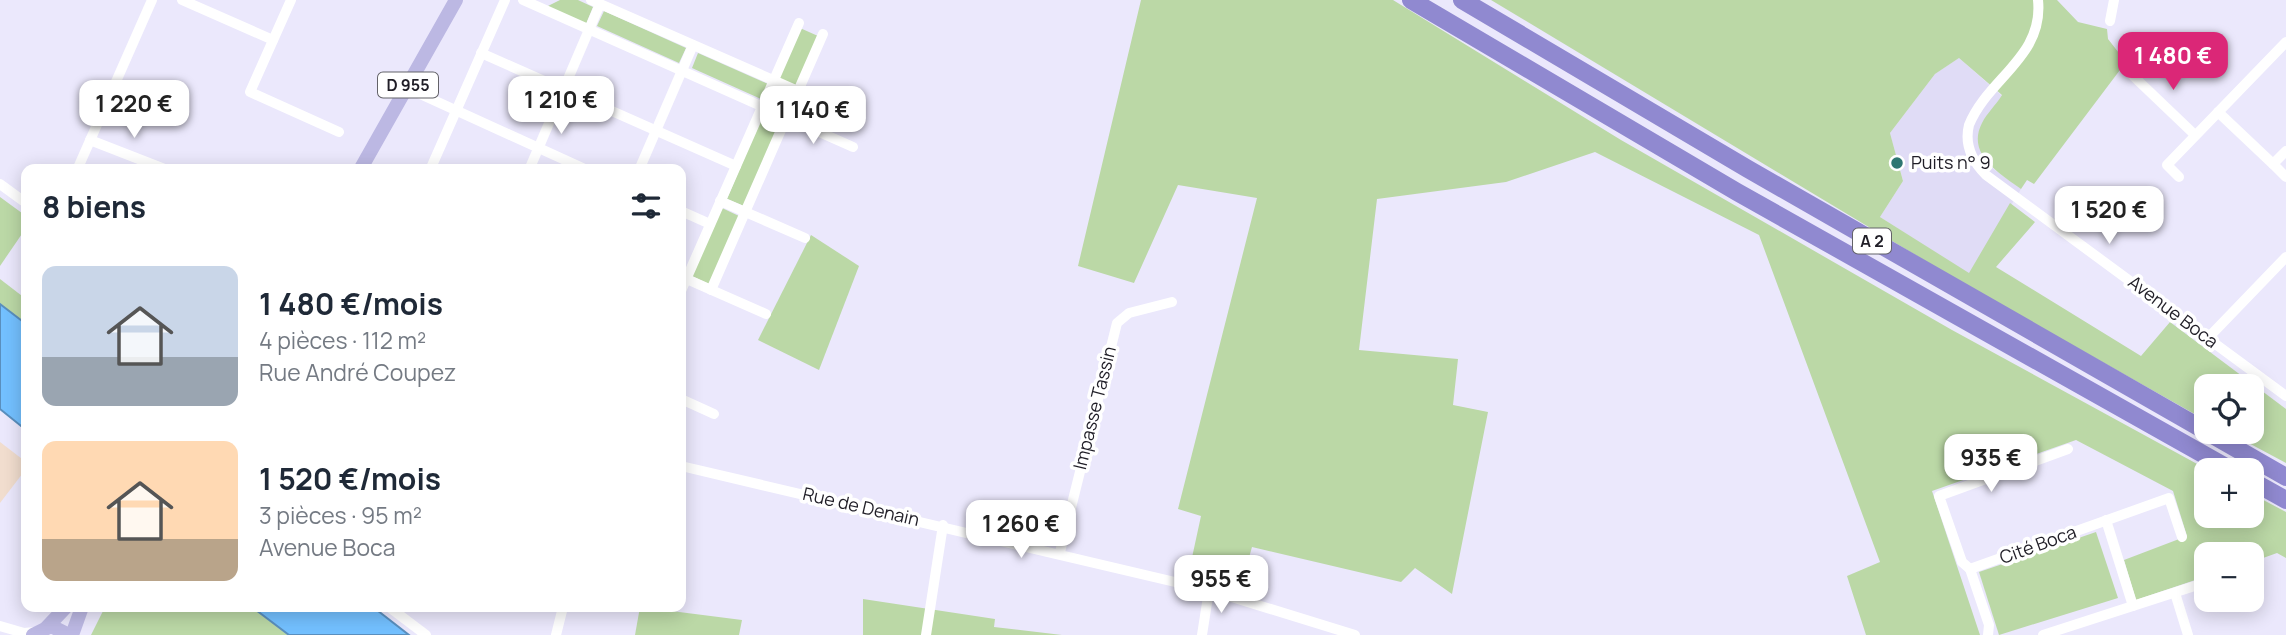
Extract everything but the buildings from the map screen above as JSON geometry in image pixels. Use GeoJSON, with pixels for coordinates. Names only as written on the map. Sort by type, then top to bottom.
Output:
{"type":"FeatureCollection","features":[{"type":"Feature","properties":{"kind":"highway","name":"A 2"},"geometry":{"type":"LineString","coordinates":[[1411,0],[1737,192],[2210,458]]}},
{"type":"Feature","properties":{"kind":"highway","name":"A 2"},"geometry":{"type":"LineString","coordinates":[[1462,0],[1892,253],[2286,477]]}},
{"type":"Feature","properties":{"kind":"highway"},"geometry":{"type":"LineString","coordinates":[[2264,487],[2286,499]]}},
{"type":"Feature","properties":{"kind":"main road","name":"D 955"},"geometry":{"type":"LineString","coordinates":[[363,164],[456,0]]}},
{"type":"Feature","properties":{"kind":"main road"},"geometry":{"type":"LineString","coordinates":[[38,631],[60,612]]}},
{"type":"Feature","properties":{"kind":"main road"},"geometry":{"type":"LineString","coordinates":[[38,631],[58,628],[71,635],[80,612]]}},
{"type":"Feature","properties":{"kind":"street"},"geometry":{"type":"LineString","coordinates":[[79,164],[152,0]]}},
{"type":"Feature","properties":{"kind":"street"},"geometry":{"type":"LineString","coordinates":[[182,0],[273,40]]}},
{"type":"Feature","properties":{"kind":"street"},"geometry":{"type":"LineString","coordinates":[[291,0],[250,92],[339,132]]}},
{"type":"Feature","properties":{"kind":"street"},"geometry":{"type":"LineString","coordinates":[[436,164],[505,0]]}},
{"type":"Feature","properties":{"kind":"street"},"geometry":{"type":"LineString","coordinates":[[523,0],[542,4],[590,29],[853,147]]}},
{"type":"Feature","properties":{"kind":"street"},"geometry":{"type":"LineString","coordinates":[[542,4],[550,0]]}},
{"type":"Feature","properties":{"kind":"street"},"geometry":{"type":"LineString","coordinates":[[2110,21],[2114,0]]}},
{"type":"Feature","properties":{"kind":"street"},"geometry":{"type":"LineString","coordinates":[[531,164],[590,29],[596,2],[798,91]]}},
{"type":"Feature","properties":{"kind":"street","name":"Avenue Boca"},"geometry":{"type":"LineString","coordinates":[[2038,2],[2038,25],[2032,41],[1969,125],[1966,139],[1971,156],[1992,178],[2286,396]]}},
{"type":"Feature","properties":{"kind":"street"},"geometry":{"type":"LineString","coordinates":[[686,273],[799,23]]}},
{"type":"Feature","properties":{"kind":"street"},"geometry":{"type":"LineString","coordinates":[[711,290],[823,34]]}},
{"type":"Feature","properties":{"kind":"street"},"geometry":{"type":"LineString","coordinates":[[2179,177],[2166,165],[2286,42]]}},
{"type":"Feature","properties":{"kind":"street"},"geometry":{"type":"LineString","coordinates":[[642,164],[693,45]]}},
{"type":"Feature","properties":{"kind":"street"},"geometry":{"type":"LineString","coordinates":[[481,54],[736,166]]}},
{"type":"Feature","properties":{"kind":"street"},"geometry":{"type":"LineString","coordinates":[[2128,71],[2195,135]]}},
{"type":"Feature","properties":{"kind":"street"},"geometry":{"type":"LineString","coordinates":[[407,88],[574,164]]}},
{"type":"Feature","properties":{"kind":"street"},"geometry":{"type":"LineString","coordinates":[[2218,112],[2286,177]]}},
{"type":"Feature","properties":{"kind":"street"},"geometry":{"type":"LineString","coordinates":[[90,140],[152,164]]}},
{"type":"Feature","properties":{"kind":"street"},"geometry":{"type":"LineString","coordinates":[[2273,164],[2286,151]]}},
{"type":"Feature","properties":{"kind":"street"},"geometry":{"type":"LineString","coordinates":[[0,184],[21,199]]}},
{"type":"Feature","properties":{"kind":"street"},"geometry":{"type":"LineString","coordinates":[[720,201],[805,239]]}},
{"type":"Feature","properties":{"kind":"street"},"geometry":{"type":"LineString","coordinates":[[686,213],[710,224]]}},
{"type":"Feature","properties":{"kind":"street"},"geometry":{"type":"LineString","coordinates":[[2208,338],[2286,257]]}},
{"type":"Feature","properties":{"kind":"street"},"geometry":{"type":"LineString","coordinates":[[686,278],[766,314]]}},
{"type":"Feature","properties":{"kind":"street","name":"Impasse Tassin"},"geometry":{"type":"LineString","coordinates":[[1060,552],[1117,323],[1129,313],[1172,302]]}},
{"type":"Feature","properties":{"kind":"street"},"geometry":{"type":"LineString","coordinates":[[686,401],[714,414]]}},
{"type":"Feature","properties":{"kind":"street"},"geometry":{"type":"LineString","coordinates":[[1988,635],[1989,625],[1970,569],[1962,562],[1939,496],[2068,449]]}},
{"type":"Feature","properties":{"kind":"street","name":"Rue de Denain"},"geometry":{"type":"LineString","coordinates":[[686,467],[1060,552],[1209,590],[1355,635]]}},
{"type":"Feature","properties":{"kind":"street","name":"Cité Boca"},"geometry":{"type":"LineString","coordinates":[[1970,569],[2169,498],[2182,537]]}},
{"type":"Feature","properties":{"kind":"street"},"geometry":{"type":"LineString","coordinates":[[2106,520],[2133,606]]}},
{"type":"Feature","properties":{"kind":"street"},"geometry":{"type":"LineString","coordinates":[[926,635],[943,525]]}},
{"type":"Feature","properties":{"kind":"street"},"geometry":{"type":"LineString","coordinates":[[2043,635],[2194,586]]}},
{"type":"Feature","properties":{"kind":"street"},"geometry":{"type":"LineString","coordinates":[[1202,635],[1209,590]]}},
{"type":"Feature","properties":{"kind":"street"},"geometry":{"type":"LineString","coordinates":[[2175,593],[2189,635]]}},
{"type":"Feature","properties":{"kind":"street"},"geometry":{"type":"LineString","coordinates":[[396,612],[426,635]]}},
{"type":"Feature","properties":{"kind":"street"},"geometry":{"type":"LineString","coordinates":[[556,635],[562,612]]}},
{"type":"Feature","properties":{"kind":"street"},"geometry":{"type":"LineString","coordinates":[[0,625],[24,633],[38,631]]}},
{"type":"Feature","properties":{"kind":"shaded area"},"geometry":{"type":"Polygon","coordinates":[[[1959,58],[2002,96],[1982,123],[1992,168],[2021,189],[1969,274],[1880,217],[1903,181],[1890,133],[1935,74],[1959,58]]]}},
{"type":"Feature","properties":{"kind":"shaded area"},"geometry":{"type":"Polygon","coordinates":[[[0,442],[21,458],[21,476],[0,503],[0,442]]]}},
{"type":"Feature","properties":{"kind":"green space"},"geometry":{"type":"Polygon","coordinates":[[[560,0],[578,0],[593,7],[586,24],[546,7],[560,0]]]}},
{"type":"Feature","properties":{"kind":"green space"},"geometry":{"type":"Polygon","coordinates":[[[1141,0],[1393,0],[1621,140],[1952,330],[2194,462],[2194,528],[2264,528],[2264,500],[2286,512],[2286,558],[2277,553],[2264,558],[2264,542],[2194,542],[2194,580],[2136,600],[2124,560],[2187,536],[2173,491],[2076,440],[1932,491],[1980,635],[1866,635],[1847,576],[1880,562],[1759,235],[1595,152],[1506,182],[1377,199],[1359,350],[1458,359],[1453,405],[1488,412],[1452,594],[1415,568],[1401,582],[1252,547],[1241,586],[1188,576],[1201,516],[1178,509],[1257,198],[1178,185],[1134,283],[1078,266],[1141,0]]]}},
{"type":"Feature","properties":{"kind":"green space"},"geometry":{"type":"Polygon","coordinates":[[[1491,0],[2057,0],[2078,22],[2107,29],[2108,39],[2126,62],[2034,184],[2027,180],[2021,189],[1987,162],[1978,144],[1982,123],[2002,95],[1959,58],[1935,74],[1890,133],[1903,181],[1880,217],[1969,273],[2010,203],[2035,222],[1996,267],[2141,356],[2170,322],[2239,374],[2194,374],[2194,414],[1962,283],[1491,0]]]}},
{"type":"Feature","properties":{"kind":"green space"},"geometry":{"type":"Polygon","coordinates":[[[604,11],[686,48],[679,63],[597,26],[604,11]]]}},
{"type":"Feature","properties":{"kind":"green space"},"geometry":{"type":"Polygon","coordinates":[[[800,28],[818,36],[798,86],[779,79],[800,28]]]}},
{"type":"Feature","properties":{"kind":"green space"},"geometry":{"type":"Polygon","coordinates":[[[698,53],[768,84],[761,99],[692,68],[698,53]]]}},
{"type":"Feature","properties":{"kind":"green space"},"geometry":{"type":"Polygon","coordinates":[[[780,89],[787,92],[790,99],[787,106],[780,109],[773,106],[770,99],[773,92],[780,89]]]}},
{"type":"Feature","properties":{"kind":"green space"},"geometry":{"type":"Polygon","coordinates":[[[764,111],[781,119],[744,206],[727,199],[764,111]]]}},
{"type":"Feature","properties":{"kind":"green space"},"geometry":{"type":"Polygon","coordinates":[[[0,197],[21,212],[21,235],[0,266],[0,197]]]}},
{"type":"Feature","properties":{"kind":"green space"},"geometry":{"type":"Polygon","coordinates":[[[722,208],[739,216],[709,284],[692,276],[722,208]]]}},
{"type":"Feature","properties":{"kind":"green space"},"geometry":{"type":"Polygon","coordinates":[[[811,235],[859,266],[819,370],[758,340],[811,235]]]}},
{"type":"Feature","properties":{"kind":"green space"},"geometry":{"type":"Polygon","coordinates":[[[0,279],[21,295],[21,320],[0,304],[0,279]]]}},
{"type":"Feature","properties":{"kind":"green space"},"geometry":{"type":"Polygon","coordinates":[[[2264,392],[2286,409],[2286,463],[2250,444],[2264,444],[2264,392]]]}},
{"type":"Feature","properties":{"kind":"green space"},"geometry":{"type":"Polygon","coordinates":[[[2096,532],[2118,598],[1999,635],[1979,572],[2096,532]]]}},
{"type":"Feature","properties":{"kind":"green space"},"geometry":{"type":"Polygon","coordinates":[[[863,599],[995,619],[994,627],[1062,635],[863,635],[863,599]]]}},
{"type":"Feature","properties":{"kind":"green space"},"geometry":{"type":"Polygon","coordinates":[[[102,612],[259,612],[289,635],[91,635],[102,612]]]}},
{"type":"Feature","properties":{"kind":"green space"},"geometry":{"type":"Polygon","coordinates":[[[639,612],[679,612],[742,620],[739,635],[635,635],[639,612]]]}},
{"type":"Feature","properties":{"kind":"water"},"geometry":{"type":"Polygon","coordinates":[[[0,304],[21,320],[21,426],[0,409],[0,304]]]}},
{"type":"Feature","properties":{"kind":"water"},"geometry":{"type":"Polygon","coordinates":[[[259,612],[379,612],[409,635],[289,635],[259,612]]]}},
{"type":"Feature","properties":{"kind":"place","name":"Puits n° 9"},"geometry":{"type":"Point","coordinates":[1897,163]}}]}
